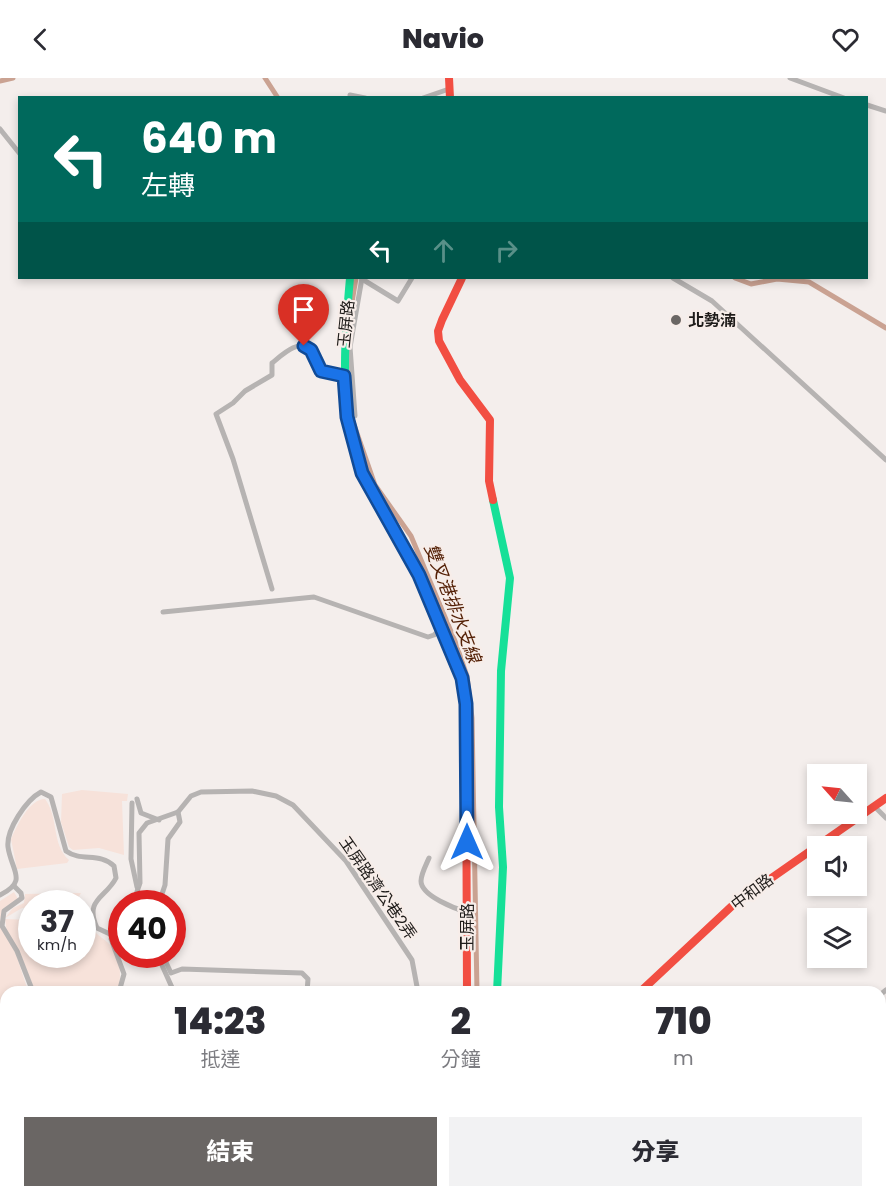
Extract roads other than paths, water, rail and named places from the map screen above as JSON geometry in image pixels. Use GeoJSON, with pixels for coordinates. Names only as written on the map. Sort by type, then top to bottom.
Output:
{"type":"FeatureCollection","features":[{"type":"Feature","properties":{"kind":"street"},"geometry":{"type":"LineString","coordinates":[[433,96],[449,93],[449,78]]}},
{"type":"Feature","properties":{"kind":"street"},"geometry":{"type":"LineString","coordinates":[[790,78],[839,96]]}},
{"type":"Feature","properties":{"kind":"street"},"geometry":{"type":"LineString","coordinates":[[350,95],[355,96]]}},
{"type":"Feature","properties":{"kind":"street"},"geometry":{"type":"LineString","coordinates":[[868,105],[886,111]]}},
{"type":"Feature","properties":{"kind":"street"},"geometry":{"type":"LineString","coordinates":[[0,129],[18,152]]}},
{"type":"Feature","properties":{"kind":"street","name":"玉屏路"},"geometry":{"type":"LineString","coordinates":[[351,279],[343,351],[344,376],[347,417],[362,473],[414,565],[462,678],[466,704],[467,986]]}},
{"type":"Feature","properties":{"kind":"street"},"geometry":{"type":"LineString","coordinates":[[347,417],[355,416],[350,347],[362,279]]}},
{"type":"Feature","properties":{"kind":"street"},"geometry":{"type":"LineString","coordinates":[[364,279],[398,301],[411,279]]}},
{"type":"Feature","properties":{"kind":"street","name":"玉屏路"},"geometry":{"type":"LineString","coordinates":[[462,279],[442,320],[438,332],[439,341],[460,380],[482,406],[490,420],[489,481],[510,578],[501,671],[499,807],[503,867],[496,986]]}},
{"type":"Feature","properties":{"kind":"street"},"geometry":{"type":"LineString","coordinates":[[675,279],[712,301],[886,460]]}},
{"type":"Feature","properties":{"kind":"street"},"geometry":{"type":"LineString","coordinates":[[272,589],[233,459],[216,414],[233,403],[245,391],[272,375],[272,363],[296,347],[304,346],[311,350],[321,371],[344,376]]}},
{"type":"Feature","properties":{"kind":"street"},"geometry":{"type":"LineString","coordinates":[[163,612],[314,597],[428,637],[441,629]]}},
{"type":"Feature","properties":{"kind":"street","name":"玉屏路濟公巷2弄"},"geometry":{"type":"LineString","coordinates":[[138,890],[140,883],[138,849],[140,829],[147,823],[178,812],[191,796],[201,792],[252,791],[288,801],[341,855],[376,905],[414,964],[417,986]]}},
{"type":"Feature","properties":{"kind":"street"},"geometry":{"type":"LineString","coordinates":[[0,895],[14,886],[17,874],[8,850],[8,838],[30,800],[38,793],[45,792],[51,797],[66,851],[75,856],[102,858],[114,866],[116,878],[99,895],[93,917],[97,928],[108,933]]}},
{"type":"Feature","properties":{"kind":"street","name":"中和路"},"geometry":{"type":"LineString","coordinates":[[646,986],[734,905],[886,798]]}},
{"type":"Feature","properties":{"kind":"street"},"geometry":{"type":"LineString","coordinates":[[136,890],[131,859],[135,801],[141,813],[159,820]]}},
{"type":"Feature","properties":{"kind":"street"},"geometry":{"type":"LineString","coordinates":[[874,806],[886,818]]}},
{"type":"Feature","properties":{"kind":"street"},"geometry":{"type":"LineString","coordinates":[[163,890],[168,839],[180,822],[178,812]]}},
{"type":"Feature","properties":{"kind":"street"},"geometry":{"type":"LineString","coordinates":[[429,858],[421,880],[423,886],[442,903],[468,912]]}},
{"type":"Feature","properties":{"kind":"street"},"geometry":{"type":"LineString","coordinates":[[14,886],[21,893],[21,898],[4,911],[2,926],[16,951],[31,986]]}},
{"type":"Feature","properties":{"kind":"street"},"geometry":{"type":"LineString","coordinates":[[121,986],[124,974],[122,968]]}},
{"type":"Feature","properties":{"kind":"street"},"geometry":{"type":"LineString","coordinates":[[163,968],[171,986]]}},
{"type":"Feature","properties":{"kind":"street"},"geometry":{"type":"LineString","coordinates":[[169,968],[171,973],[182,969],[305,975],[308,979],[308,986]]}},
{"type":"Feature","properties":{"kind":"waterway"},"geometry":{"type":"LineString","coordinates":[[0,81],[13,78]]}},
{"type":"Feature","properties":{"kind":"waterway"},"geometry":{"type":"LineString","coordinates":[[265,78],[277,96]]}},
{"type":"Feature","properties":{"kind":"waterway","name":"雙叉港排水支線"},"geometry":{"type":"LineString","coordinates":[[351,308],[356,279]]}},
{"type":"Feature","properties":{"kind":"waterway"},"geometry":{"type":"LineString","coordinates":[[738,279],[751,284],[777,279]]}},
{"type":"Feature","properties":{"kind":"waterway"},"geometry":{"type":"LineString","coordinates":[[777,279],[809,282],[886,328]]}},
{"type":"Feature","properties":{"kind":"waterway","name":"雙叉港排水支線"},"geometry":{"type":"LineString","coordinates":[[351,416],[375,485],[411,536],[455,641],[467,676],[472,718],[477,986]]}},
{"type":"Feature","properties":{"kind":"place","name":"北勢湳"},"geometry":{"type":"Point","coordinates":[676,320]}}]}
